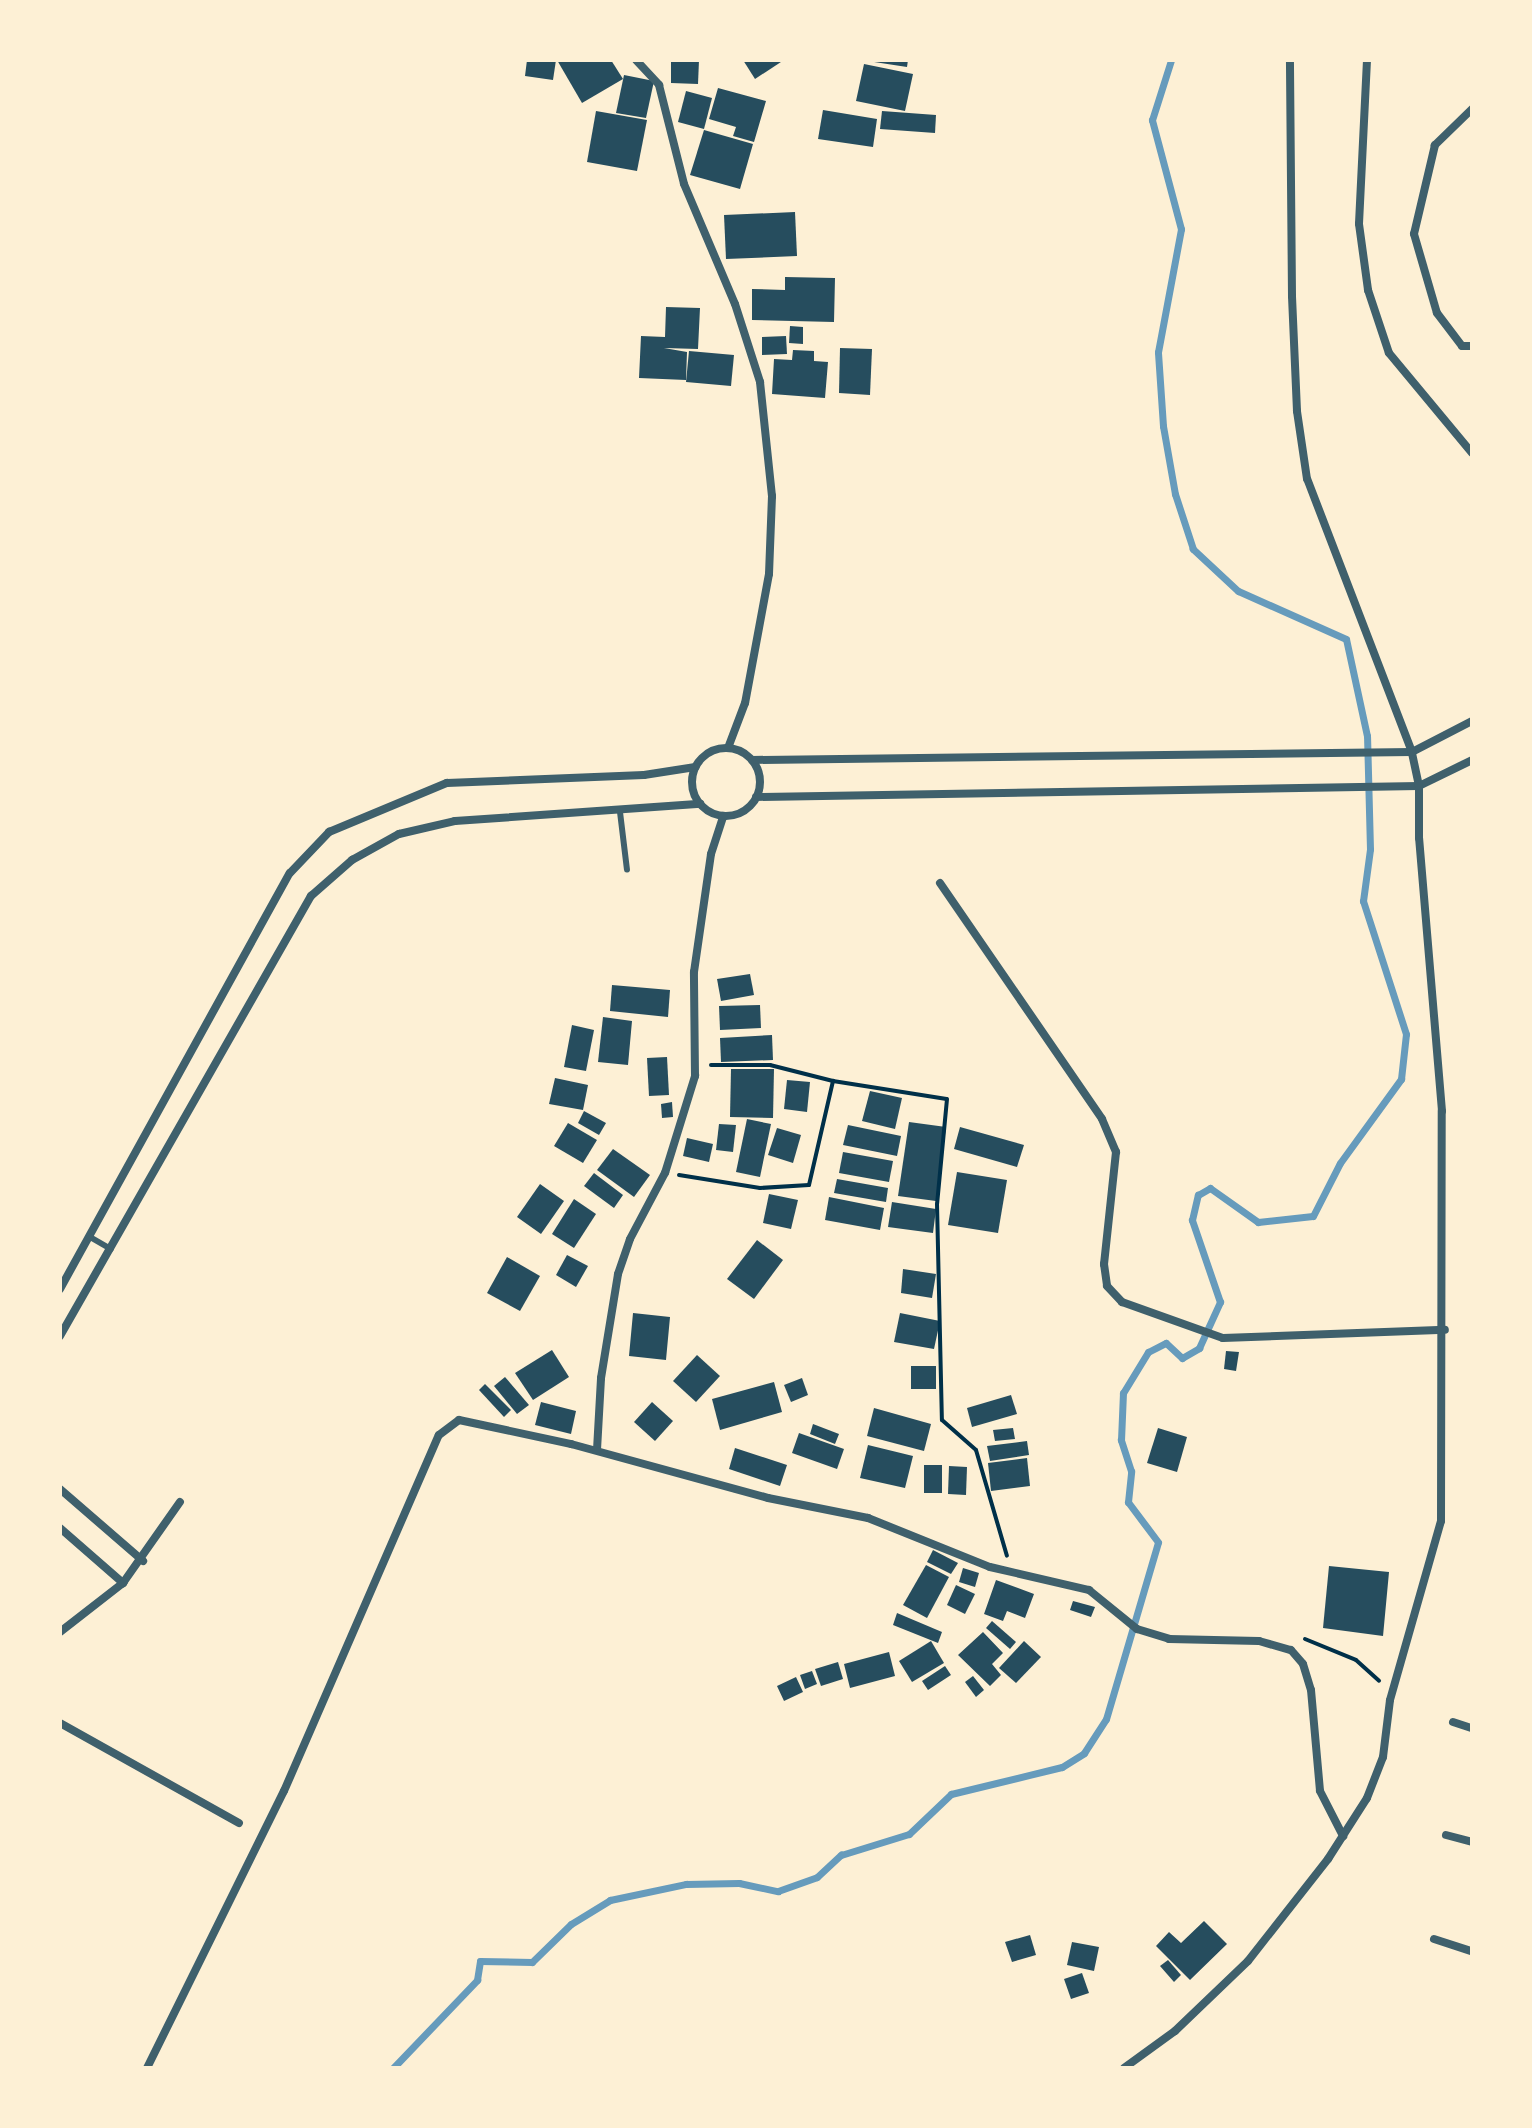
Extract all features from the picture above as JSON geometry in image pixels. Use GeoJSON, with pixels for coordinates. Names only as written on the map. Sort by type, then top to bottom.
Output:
{"type":"FeatureCollection","features":[{"type":"Feature","properties":{"kind":"street"},"geometry":{"type":"LineString","coordinates":[[636,60],[659,85],[684,184],[735,304],[760,382],[772,496],[769,574],[745,703],[728,748]]}},
{"type":"Feature","properties":{"kind":"street"},"geometry":{"type":"LineString","coordinates":[[1124,2068],[1175,2031],[1248,1961],[1343,1836],[1379,1769],[1388,1736],[1390,1700],[1441,1521],[1445,1330],[1442,1111],[1420,852],[1419,786],[1412,752],[1322,526],[1304,468],[1292,296],[1290,60]]}},
{"type":"Feature","properties":{"kind":"street"},"geometry":{"type":"LineString","coordinates":[[1367,60],[1359,224],[1368,290],[1389,353],[1472,453]]}},
{"type":"Feature","properties":{"kind":"street"},"geometry":{"type":"LineString","coordinates":[[1472,109],[1435,145],[1414,234],[1437,313],[1462,346],[1472,346]]}},
{"type":"Feature","properties":{"kind":"street"},"geometry":{"type":"LineString","coordinates":[[60,1289],[290,873],[329,832],[447,783],[644,775],[695,767],[715,750],[728,748],[752,760],[1412,752],[1472,721]]}},
{"type":"Feature","properties":{"kind":"street"},"geometry":{"type":"LineString","coordinates":[[695,767],[693,793],[700,804],[723,816],[737,814],[756,797],[760,784],[752,760]]}},
{"type":"Feature","properties":{"kind":"street"},"geometry":{"type":"LineString","coordinates":[[756,797],[1419,786],[1472,760]]}},
{"type":"Feature","properties":{"kind":"street"},"geometry":{"type":"LineString","coordinates":[[60,1336],[113,1250],[311,896],[352,860],[399,834],[455,821],[620,812],[700,804]]}},
{"type":"Feature","properties":{"kind":"street"},"geometry":{"type":"LineString","coordinates":[[597,1450],[601,1378],[618,1274],[630,1239],[665,1173],[696,1064],[694,972],[711,854],[723,816]]}},
{"type":"Feature","properties":{"kind":"street"},"geometry":{"type":"LineString","coordinates":[[940,883],[1102,1119],[1116,1152],[1104,1264],[1107,1286],[1143,1313],[1223,1338],[1445,1330]]}},
{"type":"Feature","properties":{"kind":"street"},"geometry":{"type":"LineString","coordinates":[[147,2068],[284,1791],[443,1428],[464,1419],[597,1450],[768,1498],[868,1518],[1011,1574],[1089,1590],[1137,1629],[1185,1641],[1276,1644],[1303,1664],[1316,1725],[1320,1791],[1343,1836]]}},
{"type":"Feature","properties":{"kind":"street"},"geometry":{"type":"LineString","coordinates":[[60,1489],[143,1561]]}},
{"type":"Feature","properties":{"kind":"street"},"geometry":{"type":"LineString","coordinates":[[60,1632],[123,1583],[143,1561],[180,1502]]}},
{"type":"Feature","properties":{"kind":"street"},"geometry":{"type":"LineString","coordinates":[[60,1528],[123,1583]]}},
{"type":"Feature","properties":{"kind":"street"},"geometry":{"type":"LineString","coordinates":[[1453,1722],[1472,1728]]}},
{"type":"Feature","properties":{"kind":"street"},"geometry":{"type":"LineString","coordinates":[[60,1723],[239,1823]]}},
{"type":"Feature","properties":{"kind":"street"},"geometry":{"type":"LineString","coordinates":[[1446,1835],[1472,1842]]}},
{"type":"Feature","properties":{"kind":"street"},"geometry":{"type":"LineString","coordinates":[[1434,1939],[1472,1951]]}},
{"type":"Feature","properties":{"kind":"lane"},"geometry":{"type":"LineString","coordinates":[[620,812],[627,870]]}},
{"type":"Feature","properties":{"kind":"lane"},"geometry":{"type":"LineString","coordinates":[[90,1237],[113,1250]]}},
{"type":"Feature","properties":{"kind":"path"},"geometry":{"type":"LineString","coordinates":[[696,1064],[770,1065],[833,1081],[947,1099],[937,1204],[942,1420],[976,1450],[1011,1574]]}},
{"type":"Feature","properties":{"kind":"path"},"geometry":{"type":"LineString","coordinates":[[665,1173],[760,1188],[809,1185],[833,1081]]}},
{"type":"Feature","properties":{"kind":"path"},"geometry":{"type":"LineString","coordinates":[[1276,1644],[1296,1637],[1336,1649],[1368,1668],[1390,1700]]}},
{"type":"Feature","properties":{"kind":"building"},"geometry":{"type":"Polygon","coordinates":[[[527,60],[556,60],[553,80],[525,76],[527,60]]]}},
{"type":"Feature","properties":{"kind":"building"},"geometry":{"type":"Polygon","coordinates":[[[557,60],[611,60],[623,79],[582,103],[557,60]]]}},
{"type":"Feature","properties":{"kind":"building"},"geometry":{"type":"Polygon","coordinates":[[[671,60],[699,60],[698,84],[671,83],[671,60]]]}},
{"type":"Feature","properties":{"kind":"building"},"geometry":{"type":"Polygon","coordinates":[[[743,60],[784,60],[755,79],[743,60]]]}},
{"type":"Feature","properties":{"kind":"building"},"geometry":{"type":"Polygon","coordinates":[[[861,60],[908,60],[907,67],[861,60]]]}},
{"type":"Feature","properties":{"kind":"building"},"geometry":{"type":"Polygon","coordinates":[[[864,64],[913,74],[905,111],[856,101],[864,64]]]}},
{"type":"Feature","properties":{"kind":"building"},"geometry":{"type":"Polygon","coordinates":[[[624,75],[654,81],[646,118],[616,113],[624,75]]]}},
{"type":"Feature","properties":{"kind":"building"},"geometry":{"type":"Polygon","coordinates":[[[718,88],[766,101],[754,142],[733,136],[736,127],[709,119],[718,88]]]}},
{"type":"Feature","properties":{"kind":"building"},"geometry":{"type":"Polygon","coordinates":[[[686,91],[712,98],[704,129],[678,122],[686,91]]]}},
{"type":"Feature","properties":{"kind":"building"},"geometry":{"type":"Polygon","coordinates":[[[823,110],[877,119],[873,147],[818,139],[823,110]]]}},
{"type":"Feature","properties":{"kind":"building"},"geometry":{"type":"Polygon","coordinates":[[[596,111],[647,120],[637,171],[587,162],[596,111]]]}},
{"type":"Feature","properties":{"kind":"building"},"geometry":{"type":"Polygon","coordinates":[[[882,111],[936,115],[935,133],[880,129],[882,111]]]}},
{"type":"Feature","properties":{"kind":"building"},"geometry":{"type":"Polygon","coordinates":[[[704,130],[753,144],[740,189],[690,175],[704,130]]]}},
{"type":"Feature","properties":{"kind":"building"},"geometry":{"type":"Polygon","coordinates":[[[795,212],[797,256],[726,259],[724,215],[795,212]]]}},
{"type":"Feature","properties":{"kind":"building"},"geometry":{"type":"Polygon","coordinates":[[[785,277],[835,278],[834,322],[752,320],[752,289],[785,290],[785,277]]]}},
{"type":"Feature","properties":{"kind":"building"},"geometry":{"type":"Polygon","coordinates":[[[666,307],[700,308],[698,349],[664,348],[687,352],[686,380],[639,378],[641,336],[665,337],[666,307]]]}},
{"type":"Feature","properties":{"kind":"building"},"geometry":{"type":"Polygon","coordinates":[[[790,326],[803,327],[803,344],[789,343],[790,326]]]}},
{"type":"Feature","properties":{"kind":"building"},"geometry":{"type":"Polygon","coordinates":[[[786,336],[787,354],[762,355],[762,337],[786,336]]]}},
{"type":"Feature","properties":{"kind":"building"},"geometry":{"type":"Polygon","coordinates":[[[840,348],[872,349],[870,395],[839,393],[840,348]]]}},
{"type":"Feature","properties":{"kind":"building"},"geometry":{"type":"Polygon","coordinates":[[[793,350],[814,351],[814,361],[828,362],[825,398],[772,394],[774,359],[792,360],[793,350]]]}},
{"type":"Feature","properties":{"kind":"building"},"geometry":{"type":"Polygon","coordinates":[[[689,351],[734,355],[731,386],[686,382],[689,351]]]}},
{"type":"Feature","properties":{"kind":"building"},"geometry":{"type":"Polygon","coordinates":[[[750,974],[754,995],[721,1001],[717,979],[750,974]]]}},
{"type":"Feature","properties":{"kind":"building"},"geometry":{"type":"Polygon","coordinates":[[[612,985],[670,990],[668,1017],[610,1011],[612,985]]]}},
{"type":"Feature","properties":{"kind":"building"},"geometry":{"type":"Polygon","coordinates":[[[760,1005],[761,1028],[720,1030],[719,1006],[760,1005]]]}},
{"type":"Feature","properties":{"kind":"building"},"geometry":{"type":"Polygon","coordinates":[[[603,1017],[632,1021],[628,1065],[598,1062],[603,1017]]]}},
{"type":"Feature","properties":{"kind":"building"},"geometry":{"type":"Polygon","coordinates":[[[572,1025],[594,1030],[586,1071],[564,1067],[572,1025]]]}},
{"type":"Feature","properties":{"kind":"building"},"geometry":{"type":"Polygon","coordinates":[[[772,1035],[773,1060],[721,1062],[720,1038],[772,1035]]]}},
{"type":"Feature","properties":{"kind":"building"},"geometry":{"type":"Polygon","coordinates":[[[667,1057],[669,1095],[649,1096],[647,1058],[667,1057]]]}},
{"type":"Feature","properties":{"kind":"building"},"geometry":{"type":"Polygon","coordinates":[[[731,1069],[774,1069],[773,1118],[730,1117],[731,1069]]]}},
{"type":"Feature","properties":{"kind":"building"},"geometry":{"type":"Polygon","coordinates":[[[555,1078],[588,1085],[583,1110],[549,1104],[555,1078]]]}},
{"type":"Feature","properties":{"kind":"building"},"geometry":{"type":"Polygon","coordinates":[[[787,1080],[810,1082],[807,1112],[784,1109],[787,1080]]]}},
{"type":"Feature","properties":{"kind":"building"},"geometry":{"type":"Polygon","coordinates":[[[870,1091],[902,1098],[895,1129],[862,1121],[870,1091]]]}},
{"type":"Feature","properties":{"kind":"building"},"geometry":{"type":"Polygon","coordinates":[[[672,1102],[673,1117],[662,1118],[661,1104],[672,1102]]]}},
{"type":"Feature","properties":{"kind":"building"},"geometry":{"type":"Polygon","coordinates":[[[584,1111],[606,1123],[599,1135],[578,1123],[584,1111]]]}},
{"type":"Feature","properties":{"kind":"building"},"geometry":{"type":"Polygon","coordinates":[[[747,1119],[771,1124],[760,1177],[736,1172],[747,1119]]]}},
{"type":"Feature","properties":{"kind":"building"},"geometry":{"type":"Polygon","coordinates":[[[909,1122],[946,1127],[936,1201],[898,1196],[909,1122]]]}},
{"type":"Feature","properties":{"kind":"building"},"geometry":{"type":"Polygon","coordinates":[[[568,1123],[597,1140],[583,1163],[554,1146],[568,1123]]]}},
{"type":"Feature","properties":{"kind":"building"},"geometry":{"type":"Polygon","coordinates":[[[719,1124],[736,1125],[733,1152],[716,1150],[719,1124]]]}},
{"type":"Feature","properties":{"kind":"building"},"geometry":{"type":"Polygon","coordinates":[[[848,1125],[901,1136],[897,1156],[843,1145],[848,1125]]]}},
{"type":"Feature","properties":{"kind":"building"},"geometry":{"type":"Polygon","coordinates":[[[960,1127],[1024,1145],[1017,1167],[954,1149],[960,1127]]]}},
{"type":"Feature","properties":{"kind":"building"},"geometry":{"type":"Polygon","coordinates":[[[777,1128],[801,1135],[793,1163],[768,1155],[777,1128]]]}},
{"type":"Feature","properties":{"kind":"building"},"geometry":{"type":"Polygon","coordinates":[[[687,1138],[713,1144],[709,1162],[683,1156],[687,1138]]]}},
{"type":"Feature","properties":{"kind":"building"},"geometry":{"type":"Polygon","coordinates":[[[613,1149],[650,1175],[634,1197],[597,1170],[613,1149]]]}},
{"type":"Feature","properties":{"kind":"building"},"geometry":{"type":"Polygon","coordinates":[[[843,1152],[893,1161],[889,1182],[839,1173],[843,1152]]]}},
{"type":"Feature","properties":{"kind":"building"},"geometry":{"type":"Polygon","coordinates":[[[957,1172],[1007,1180],[998,1233],[948,1225],[957,1172]]]}},
{"type":"Feature","properties":{"kind":"building"},"geometry":{"type":"Polygon","coordinates":[[[594,1173],[623,1195],[614,1208],[584,1186],[594,1173]]]}},
{"type":"Feature","properties":{"kind":"building"},"geometry":{"type":"Polygon","coordinates":[[[837,1179],[888,1188],[886,1202],[834,1193],[837,1179]]]}},
{"type":"Feature","properties":{"kind":"building"},"geometry":{"type":"Polygon","coordinates":[[[540,1184],[564,1201],[541,1234],[517,1217],[540,1184]]]}},
{"type":"Feature","properties":{"kind":"building"},"geometry":{"type":"Polygon","coordinates":[[[769,1194],[798,1200],[791,1229],[763,1223],[769,1194]]]}},
{"type":"Feature","properties":{"kind":"building"},"geometry":{"type":"Polygon","coordinates":[[[829,1197],[884,1208],[880,1230],[825,1220],[829,1197]]]}},
{"type":"Feature","properties":{"kind":"building"},"geometry":{"type":"Polygon","coordinates":[[[574,1199],[596,1214],[574,1248],[552,1234],[574,1199]]]}},
{"type":"Feature","properties":{"kind":"building"},"geometry":{"type":"Polygon","coordinates":[[[892,1202],[936,1209],[933,1233],[888,1227],[892,1202]]]}},
{"type":"Feature","properties":{"kind":"building"},"geometry":{"type":"Polygon","coordinates":[[[757,1240],[783,1260],[754,1299],[727,1279],[757,1240]]]}},
{"type":"Feature","properties":{"kind":"building"},"geometry":{"type":"Polygon","coordinates":[[[567,1255],[588,1266],[576,1287],[556,1275],[567,1255]]]}},
{"type":"Feature","properties":{"kind":"building"},"geometry":{"type":"Polygon","coordinates":[[[507,1257],[540,1276],[520,1311],[487,1293],[507,1257]]]}},
{"type":"Feature","properties":{"kind":"building"},"geometry":{"type":"Polygon","coordinates":[[[903,1269],[936,1274],[932,1298],[901,1293],[903,1269]]]}},
{"type":"Feature","properties":{"kind":"building"},"geometry":{"type":"Polygon","coordinates":[[[633,1313],[670,1317],[666,1360],[629,1356],[633,1313]]]}},
{"type":"Feature","properties":{"kind":"building"},"geometry":{"type":"Polygon","coordinates":[[[900,1313],[940,1321],[934,1349],[894,1342],[900,1313]]]}},
{"type":"Feature","properties":{"kind":"building"},"geometry":{"type":"Polygon","coordinates":[[[552,1350],[569,1377],[533,1400],[515,1373],[552,1350]]]}},
{"type":"Feature","properties":{"kind":"building"},"geometry":{"type":"Polygon","coordinates":[[[1226,1351],[1239,1352],[1236,1371],[1224,1369],[1226,1351]]]}},
{"type":"Feature","properties":{"kind":"building"},"geometry":{"type":"Polygon","coordinates":[[[697,1355],[720,1376],[696,1402],[673,1381],[697,1355]]]}},
{"type":"Feature","properties":{"kind":"building"},"geometry":{"type":"Polygon","coordinates":[[[911,1366],[936,1366],[936,1389],[911,1389],[911,1366]]]}},
{"type":"Feature","properties":{"kind":"building"},"geometry":{"type":"Polygon","coordinates":[[[505,1377],[529,1405],[517,1414],[494,1386],[505,1377]]]}},
{"type":"Feature","properties":{"kind":"building"},"geometry":{"type":"Polygon","coordinates":[[[802,1378],[808,1395],[791,1402],[784,1385],[802,1378]]]}},
{"type":"Feature","properties":{"kind":"building"},"geometry":{"type":"Polygon","coordinates":[[[774,1382],[782,1412],[720,1430],[712,1399],[774,1382]]]}},
{"type":"Feature","properties":{"kind":"building"},"geometry":{"type":"Polygon","coordinates":[[[485,1384],[511,1410],[504,1417],[479,1390],[485,1384]]]}},
{"type":"Feature","properties":{"kind":"building"},"geometry":{"type":"Polygon","coordinates":[[[1011,1395],[1017,1414],[972,1427],[967,1408],[1011,1395]]]}},
{"type":"Feature","properties":{"kind":"building"},"geometry":{"type":"Polygon","coordinates":[[[541,1402],[576,1411],[571,1434],[535,1425],[541,1402]]]}},
{"type":"Feature","properties":{"kind":"building"},"geometry":{"type":"Polygon","coordinates":[[[652,1402],[673,1421],[655,1441],[634,1422],[652,1402]]]}},
{"type":"Feature","properties":{"kind":"building"},"geometry":{"type":"Polygon","coordinates":[[[874,1408],[931,1424],[924,1451],[867,1436],[874,1408]]]}},
{"type":"Feature","properties":{"kind":"building"},"geometry":{"type":"Polygon","coordinates":[[[813,1424],[839,1434],[835,1444],[810,1434],[813,1424]]]}},
{"type":"Feature","properties":{"kind":"building"},"geometry":{"type":"Polygon","coordinates":[[[1013,1428],[1015,1439],[995,1441],[993,1430],[1013,1428]]]}},
{"type":"Feature","properties":{"kind":"building"},"geometry":{"type":"Polygon","coordinates":[[[1158,1428],[1187,1437],[1177,1472],[1147,1463],[1158,1428]]]}},
{"type":"Feature","properties":{"kind":"building"},"geometry":{"type":"Polygon","coordinates":[[[799,1433],[844,1449],[837,1469],[792,1453],[799,1433]]]}},
{"type":"Feature","properties":{"kind":"building"},"geometry":{"type":"Polygon","coordinates":[[[1027,1441],[1029,1455],[990,1461],[987,1446],[1027,1441]]]}},
{"type":"Feature","properties":{"kind":"building"},"geometry":{"type":"Polygon","coordinates":[[[868,1445],[913,1456],[905,1488],[860,1478],[868,1445]]]}},
{"type":"Feature","properties":{"kind":"building"},"geometry":{"type":"Polygon","coordinates":[[[735,1448],[787,1465],[780,1486],[729,1469],[735,1448]]]}},
{"type":"Feature","properties":{"kind":"building"},"geometry":{"type":"Polygon","coordinates":[[[1027,1458],[1030,1486],[991,1491],[988,1463],[1027,1458]]]}},
{"type":"Feature","properties":{"kind":"building"},"geometry":{"type":"Polygon","coordinates":[[[924,1465],[942,1465],[942,1493],[924,1493],[924,1465]]]}},
{"type":"Feature","properties":{"kind":"building"},"geometry":{"type":"Polygon","coordinates":[[[949,1466],[967,1467],[966,1495],[948,1494],[949,1466]]]}},
{"type":"Feature","properties":{"kind":"building"},"geometry":{"type":"Polygon","coordinates":[[[933,1550],[958,1563],[951,1574],[927,1562],[933,1550]]]}},
{"type":"Feature","properties":{"kind":"building"},"geometry":{"type":"Polygon","coordinates":[[[926,1565],[949,1577],[927,1618],[903,1605],[926,1565]]]}},
{"type":"Feature","properties":{"kind":"building"},"geometry":{"type":"Polygon","coordinates":[[[1329,1566],[1389,1572],[1383,1636],[1323,1628],[1329,1566]]]}},
{"type":"Feature","properties":{"kind":"building"},"geometry":{"type":"Polygon","coordinates":[[[963,1568],[979,1573],[975,1587],[959,1582],[963,1568]]]}},
{"type":"Feature","properties":{"kind":"building"},"geometry":{"type":"Polygon","coordinates":[[[996,1580],[1034,1594],[1025,1618],[1007,1611],[1003,1621],[984,1614],[996,1580]]]}},
{"type":"Feature","properties":{"kind":"building"},"geometry":{"type":"Polygon","coordinates":[[[956,1585],[975,1594],[965,1614],[947,1605],[956,1585]]]}},
{"type":"Feature","properties":{"kind":"building"},"geometry":{"type":"Polygon","coordinates":[[[1073,1601],[1095,1607],[1091,1617],[1070,1610],[1073,1601]]]}},
{"type":"Feature","properties":{"kind":"building"},"geometry":{"type":"Polygon","coordinates":[[[897,1613],[942,1632],[938,1643],[893,1625],[897,1613]]]}},
{"type":"Feature","properties":{"kind":"building"},"geometry":{"type":"Polygon","coordinates":[[[992,1621],[1016,1642],[1010,1649],[986,1628],[992,1621]]]}},
{"type":"Feature","properties":{"kind":"building"},"geometry":{"type":"Polygon","coordinates":[[[983,1632],[1003,1653],[992,1664],[1001,1675],[990,1686],[958,1655],[983,1632]]]}},
{"type":"Feature","properties":{"kind":"building"},"geometry":{"type":"Polygon","coordinates":[[[931,1641],[944,1663],[912,1682],[899,1661],[931,1641]]]}},
{"type":"Feature","properties":{"kind":"building"},"geometry":{"type":"Polygon","coordinates":[[[1024,1641],[1041,1657],[1016,1683],[999,1668],[1024,1641]]]}},
{"type":"Feature","properties":{"kind":"building"},"geometry":{"type":"Polygon","coordinates":[[[889,1652],[895,1676],[850,1688],[844,1664],[889,1652]]]}},
{"type":"Feature","properties":{"kind":"building"},"geometry":{"type":"Polygon","coordinates":[[[838,1662],[843,1679],[821,1686],[815,1669],[838,1662]]]}},
{"type":"Feature","properties":{"kind":"building"},"geometry":{"type":"Polygon","coordinates":[[[945,1666],[951,1675],[928,1690],[922,1681],[945,1666]]]}},
{"type":"Feature","properties":{"kind":"building"},"geometry":{"type":"Polygon","coordinates":[[[812,1671],[817,1684],[805,1689],[800,1675],[812,1671]]]}},
{"type":"Feature","properties":{"kind":"building"},"geometry":{"type":"Polygon","coordinates":[[[973,1676],[984,1690],[976,1697],[965,1682],[973,1676]]]}},
{"type":"Feature","properties":{"kind":"building"},"geometry":{"type":"Polygon","coordinates":[[[796,1677],[803,1692],[784,1701],[777,1686],[796,1677]]]}},
{"type":"Feature","properties":{"kind":"building"},"geometry":{"type":"Polygon","coordinates":[[[1204,1921],[1227,1944],[1190,1980],[1156,1946],[1169,1932],[1181,1943],[1204,1921]]]}},
{"type":"Feature","properties":{"kind":"building"},"geometry":{"type":"Polygon","coordinates":[[[1030,1935],[1036,1955],[1012,1962],[1005,1942],[1030,1935]]]}},
{"type":"Feature","properties":{"kind":"building"},"geometry":{"type":"Polygon","coordinates":[[[1072,1942],[1099,1947],[1094,1971],[1067,1965],[1072,1942]]]}},
{"type":"Feature","properties":{"kind":"building"},"geometry":{"type":"Polygon","coordinates":[[[1168,1960],[1181,1975],[1174,1982],[1160,1966],[1168,1960]]]}},
{"type":"Feature","properties":{"kind":"building"},"geometry":{"type":"Polygon","coordinates":[[[1082,1973],[1089,1993],[1071,1999],[1064,1979],[1082,1973]]]}},
{"type":"Feature","properties":{"kind":"waterway"},"geometry":{"type":"LineString","coordinates":[[393,2068],[477,1980],[480,1961],[532,1962],[571,1924],[610,1900],[686,1884],[739,1883],[778,1891],[817,1877],[841,1855],[909,1834],[951,1794],[1062,1767],[1084,1753],[1106,1719],[1158,1542],[1128,1502],[1131,1471],[1121,1440],[1123,1393],[1148,1352],[1166,1343],[1182,1358],[1199,1348],[1220,1302],[1192,1220],[1198,1195],[1210,1188],[1258,1222],[1313,1216],[1340,1163],[1401,1079],[1406,1034],[1363,901],[1370,849],[1367,736],[1346,639],[1238,591],[1193,549],[1175,494],[1163,426],[1158,352],[1181,229],[1152,120],[1171,60]]}}]}
